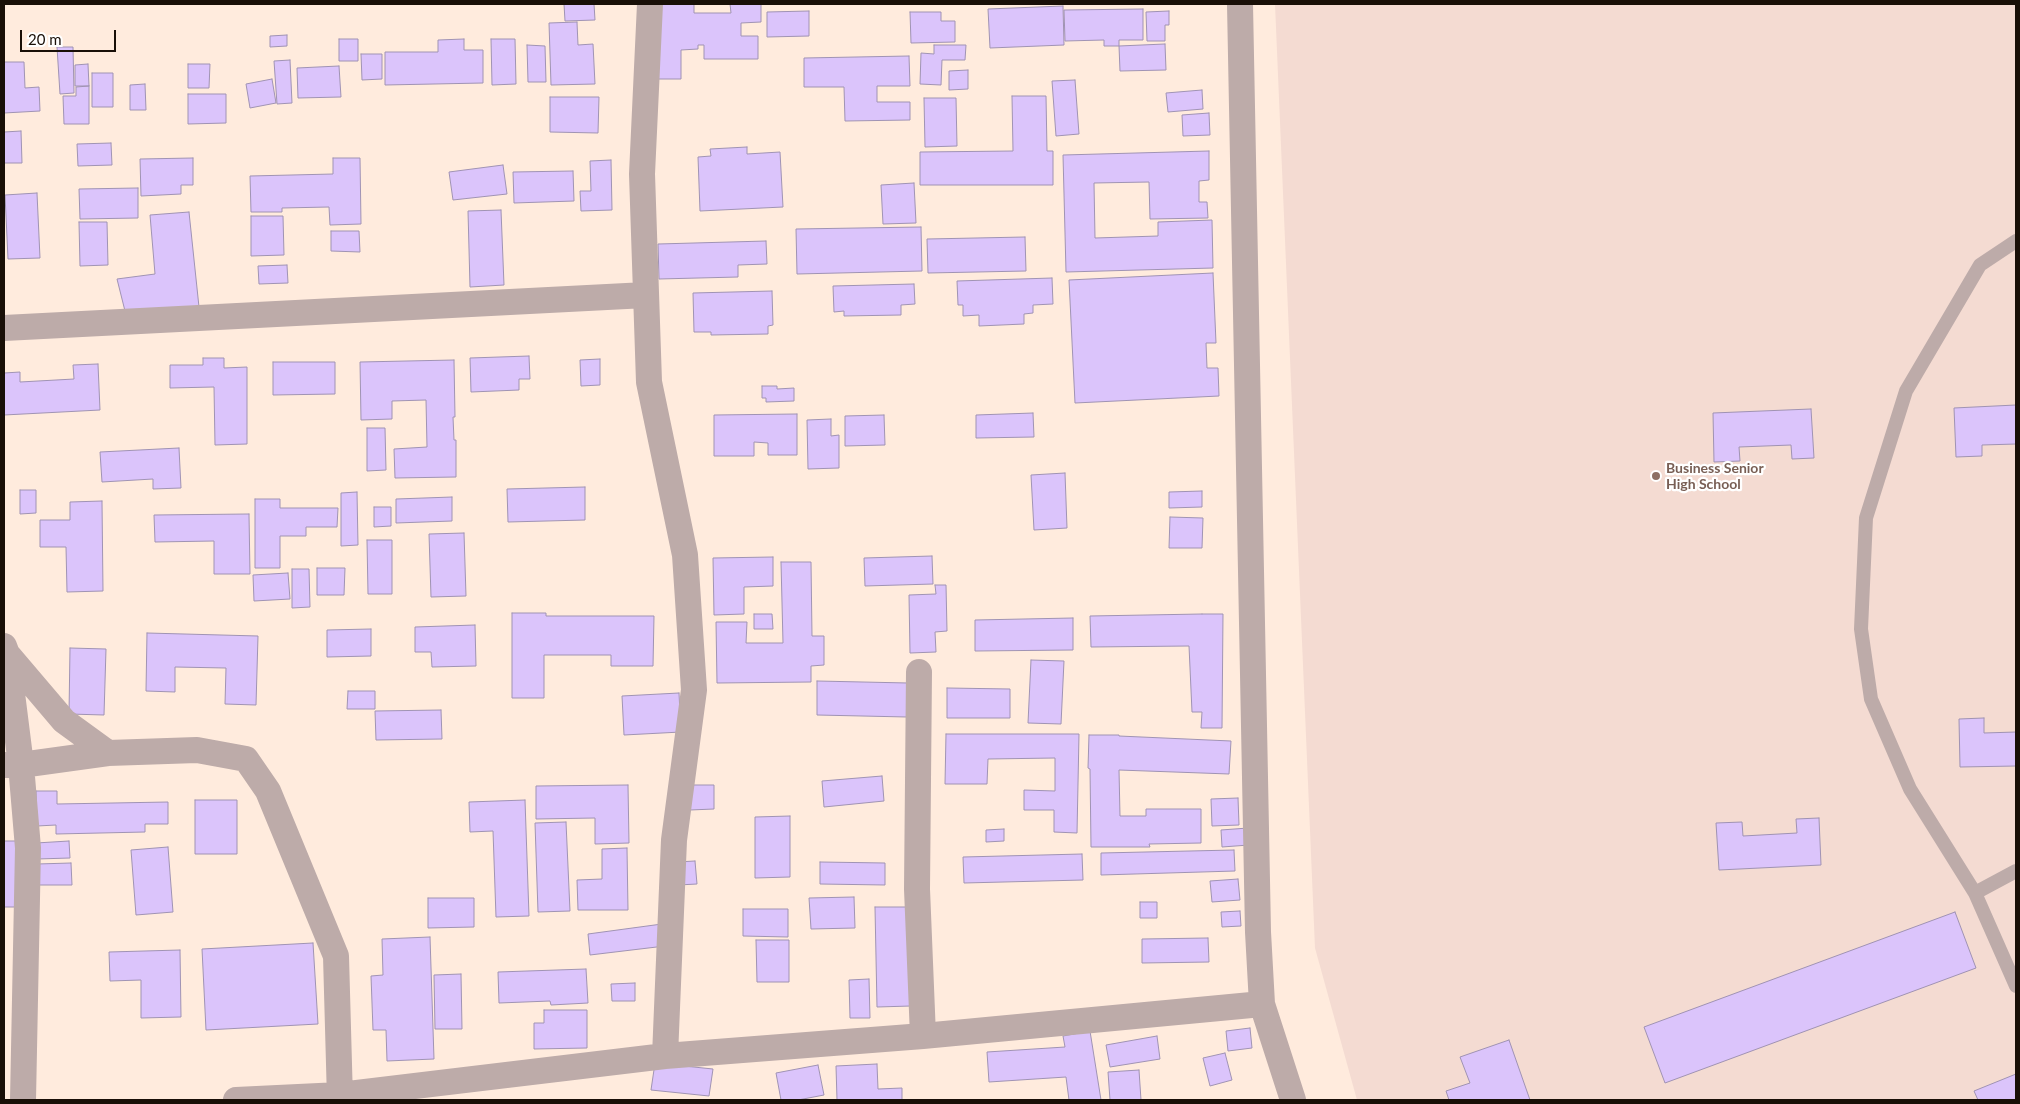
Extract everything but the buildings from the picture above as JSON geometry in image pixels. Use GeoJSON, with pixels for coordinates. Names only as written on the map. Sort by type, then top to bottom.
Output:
{"type":"FeatureCollection","features":[{"type":"Feature","properties":{"kind":"street"},"geometry":{"type":"LineString","coordinates":[[650,4],[642,174],[649,382],[685,555],[694,690],[674,840],[665,1056]]}},
{"type":"Feature","properties":{"kind":"street"},"geometry":{"type":"LineString","coordinates":[[1240,4],[1257,922],[1262,1004],[1292,1100]]}},
{"type":"Feature","properties":{"kind":"street"},"geometry":{"type":"LineString","coordinates":[[4,328],[646,295]]}},
{"type":"Feature","properties":{"kind":"street"},"geometry":{"type":"LineString","coordinates":[[5,650],[64,721],[108,753]]}},
{"type":"Feature","properties":{"kind":"street"},"geometry":{"type":"LineString","coordinates":[[5,650],[12,765],[28,848],[23,1100]]}},
{"type":"Feature","properties":{"kind":"street"},"geometry":{"type":"LineString","coordinates":[[919,672],[918,889],[923,1036]]}},
{"type":"Feature","properties":{"kind":"street"},"geometry":{"type":"LineString","coordinates":[[12,765],[108,753],[197,750],[246,759],[268,791],[336,956],[340,1098]]}},
{"type":"Feature","properties":{"kind":"street"},"geometry":{"type":"LineString","coordinates":[[236,1100],[340,1098],[665,1056],[923,1036],[1262,1004]]}},
{"type":"Feature","properties":{"kind":"lane"},"geometry":{"type":"LineString","coordinates":[[2016,241],[1980,265],[1906,391],[1866,518],[1861,629],[1871,699],[1910,789],[1975,893],[2016,986]]}},
{"type":"Feature","properties":{"kind":"lane"},"geometry":{"type":"LineString","coordinates":[[1975,893],[2016,871]]}},
{"type":"Feature","properties":{"kind":"shaded area","name":"Business Senior High School"},"geometry":{"type":"Polygon","coordinates":[[[1275,4],[2016,4],[2016,1100],[1357,1100],[1315,948],[1275,4]]]}},
{"type":"Feature","properties":{"kind":"place","name":"Business Senior High School"},"geometry":{"type":"Point","coordinates":[1656,476]}}]}
